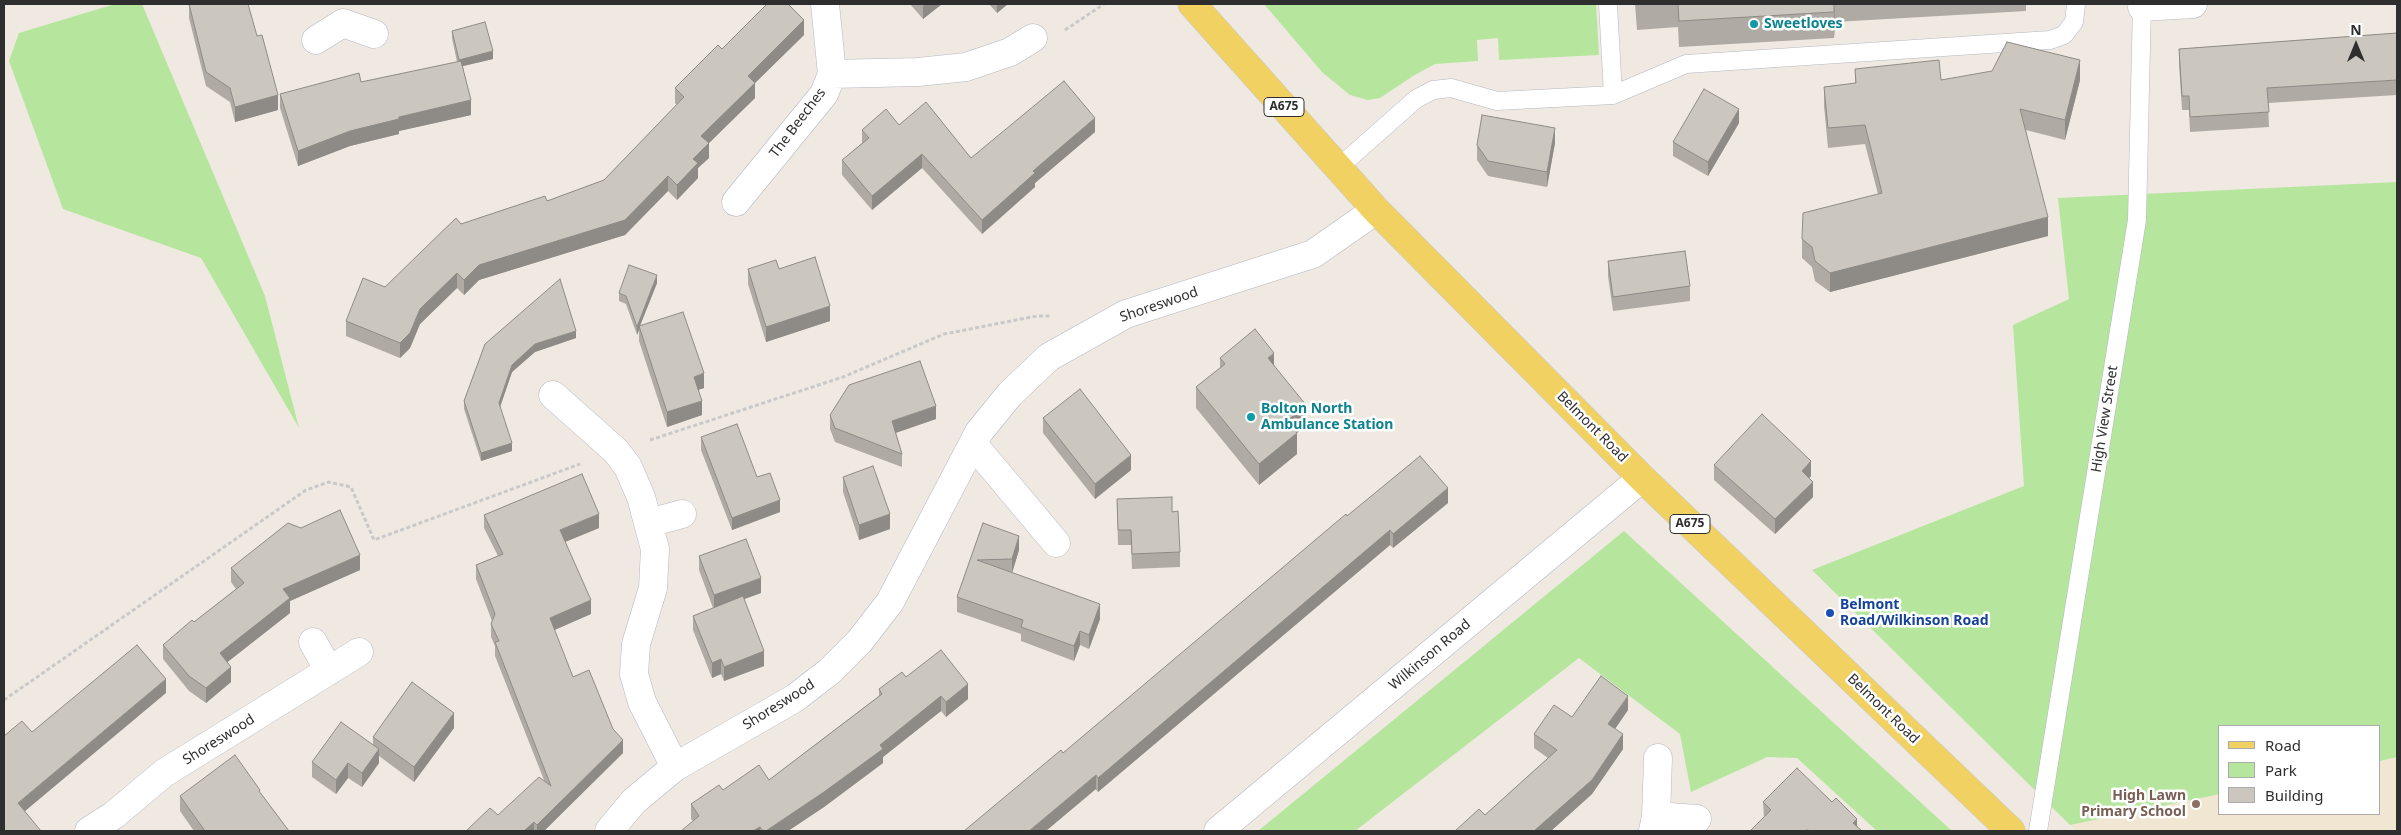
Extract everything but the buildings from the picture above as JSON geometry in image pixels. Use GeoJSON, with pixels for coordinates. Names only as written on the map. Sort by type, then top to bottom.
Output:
{"type":"FeatureCollection","features":[{"type":"Feature","properties":{"kind":"main road","name":"Belmont Road"},"geometry":{"type":"LineString","coordinates":[[1192,4],[1376,210],[1642,478],[2011,831]]}},
{"type":"Feature","properties":{"kind":"street","name":"The Beeches"},"geometry":{"type":"LineString","coordinates":[[736,202],[824,94],[832,74],[825,4]]}},
{"type":"Feature","properties":{"kind":"street"},"geometry":{"type":"LineString","coordinates":[[2142,5],[2193,4]]}},
{"type":"Feature","properties":{"kind":"street"},"geometry":{"type":"LineString","coordinates":[[316,40],[341,13],[374,34]]}},
{"type":"Feature","properties":{"kind":"street"},"geometry":{"type":"LineString","coordinates":[[832,74],[918,72],[966,67],[1010,52],[1032,38]]}},
{"type":"Feature","properties":{"kind":"street","name":"Shoreswood"},"geometry":{"type":"LineString","coordinates":[[609,831],[634,801],[675,766],[795,698],[830,671],[859,642],[890,602],[979,432],[1010,394],[1049,357],[1126,314],[1313,254],[1376,210]]}},
{"type":"Feature","properties":{"kind":"street"},"geometry":{"type":"LineString","coordinates":[[553,395],[616,451],[628,467],[641,497],[655,549],[653,588],[636,644],[634,674],[642,702],[675,766]]}},
{"type":"Feature","properties":{"kind":"street"},"geometry":{"type":"LineString","coordinates":[[973,444],[1056,543]]}},
{"type":"Feature","properties":{"kind":"street","name":"Wilkinson Road"},"geometry":{"type":"LineString","coordinates":[[1218,831],[1642,478]]}},
{"type":"Feature","properties":{"kind":"street"},"geometry":{"type":"LineString","coordinates":[[649,523],[682,514]]}},
{"type":"Feature","properties":{"kind":"street"},"geometry":{"type":"LineString","coordinates":[[313,642],[329,671]]}},
{"type":"Feature","properties":{"kind":"street","name":"Shoreswood"},"geometry":{"type":"LineString","coordinates":[[89,831],[120,823],[164,774],[359,652]]}},
{"type":"Feature","properties":{"kind":"street"},"geometry":{"type":"LineString","coordinates":[[1658,758],[1654,824],[1696,819]]}},
{"type":"Feature","properties":{"kind":"lane"},"geometry":{"type":"LineString","coordinates":[[1608,4],[1613,95]]}},
{"type":"Feature","properties":{"kind":"lane"},"geometry":{"type":"LineString","coordinates":[[1338,168],[1416,99],[1433,90],[1451,88],[1497,101],[1613,95],[1686,64],[2050,40],[2064,35],[2074,22],[2076,4]]}},
{"type":"Feature","properties":{"kind":"lane","name":"High View Street"},"geometry":{"type":"LineString","coordinates":[[2038,831],[2138,220],[2142,5]]}},
{"type":"Feature","properties":{"kind":"path"},"geometry":{"type":"LineString","coordinates":[[1032,38],[1053,39],[1104,4]]}},
{"type":"Feature","properties":{"kind":"path"},"geometry":{"type":"LineString","coordinates":[[4,700],[306,490],[330,482],[351,487],[374,540],[616,451],[843,377],[944,334],[1037,316],[1057,316]]}},
{"type":"Feature","properties":{"kind":"shaded area","name":"High Lawn Primary School"},"geometry":{"type":"Polygon","coordinates":[[[2397,757],[2397,831],[2077,831],[2070,825],[2218,794],[2218,815],[2381,815],[2381,761],[2397,757]]]}},
{"type":"Feature","properties":{"kind":"green space"},"geometry":{"type":"Polygon","coordinates":[[[115,4],[142,4],[265,296],[299,428],[201,258],[63,209],[9,61],[19,33],[115,4]]]}},
{"type":"Feature","properties":{"kind":"green space"},"geometry":{"type":"Polygon","coordinates":[[[1264,4],[1596,4],[1599,55],[1499,60],[1498,38],[1477,40],[1478,61],[1435,64],[1380,98],[1368,100],[1350,95],[1322,72],[1264,4]]]}},
{"type":"Feature","properties":{"kind":"green space"},"geometry":{"type":"Polygon","coordinates":[[[2397,182],[2397,757],[2381,761],[2381,725],[2218,725],[2218,794],[2070,825],[1812,570],[2024,486],[2013,325],[2069,299],[2058,198],[2397,182]]]}},
{"type":"Feature","properties":{"kind":"green space"},"geometry":{"type":"Polygon","coordinates":[[[1624,531],[1952,831],[1877,831],[1797,758],[1767,757],[1691,792],[1680,734],[1579,658],[1355,831],[1258,831],[1624,531]]]}},
{"type":"Feature","properties":{"kind":"place","name":"Sweetloves"},"geometry":{"type":"Point","coordinates":[1754,24]}},
{"type":"Feature","properties":{"kind":"place","name":"Bolton North Ambulance Station"},"geometry":{"type":"Point","coordinates":[1251,417]}},
{"type":"Feature","properties":{"kind":"place","name":"Belmont Road/Wilkinson Road"},"geometry":{"type":"Point","coordinates":[1830,613]}},
{"type":"Feature","properties":{"kind":"place","name":"High Lawn Primary School"},"geometry":{"type":"Point","coordinates":[2196,804]}}]}
